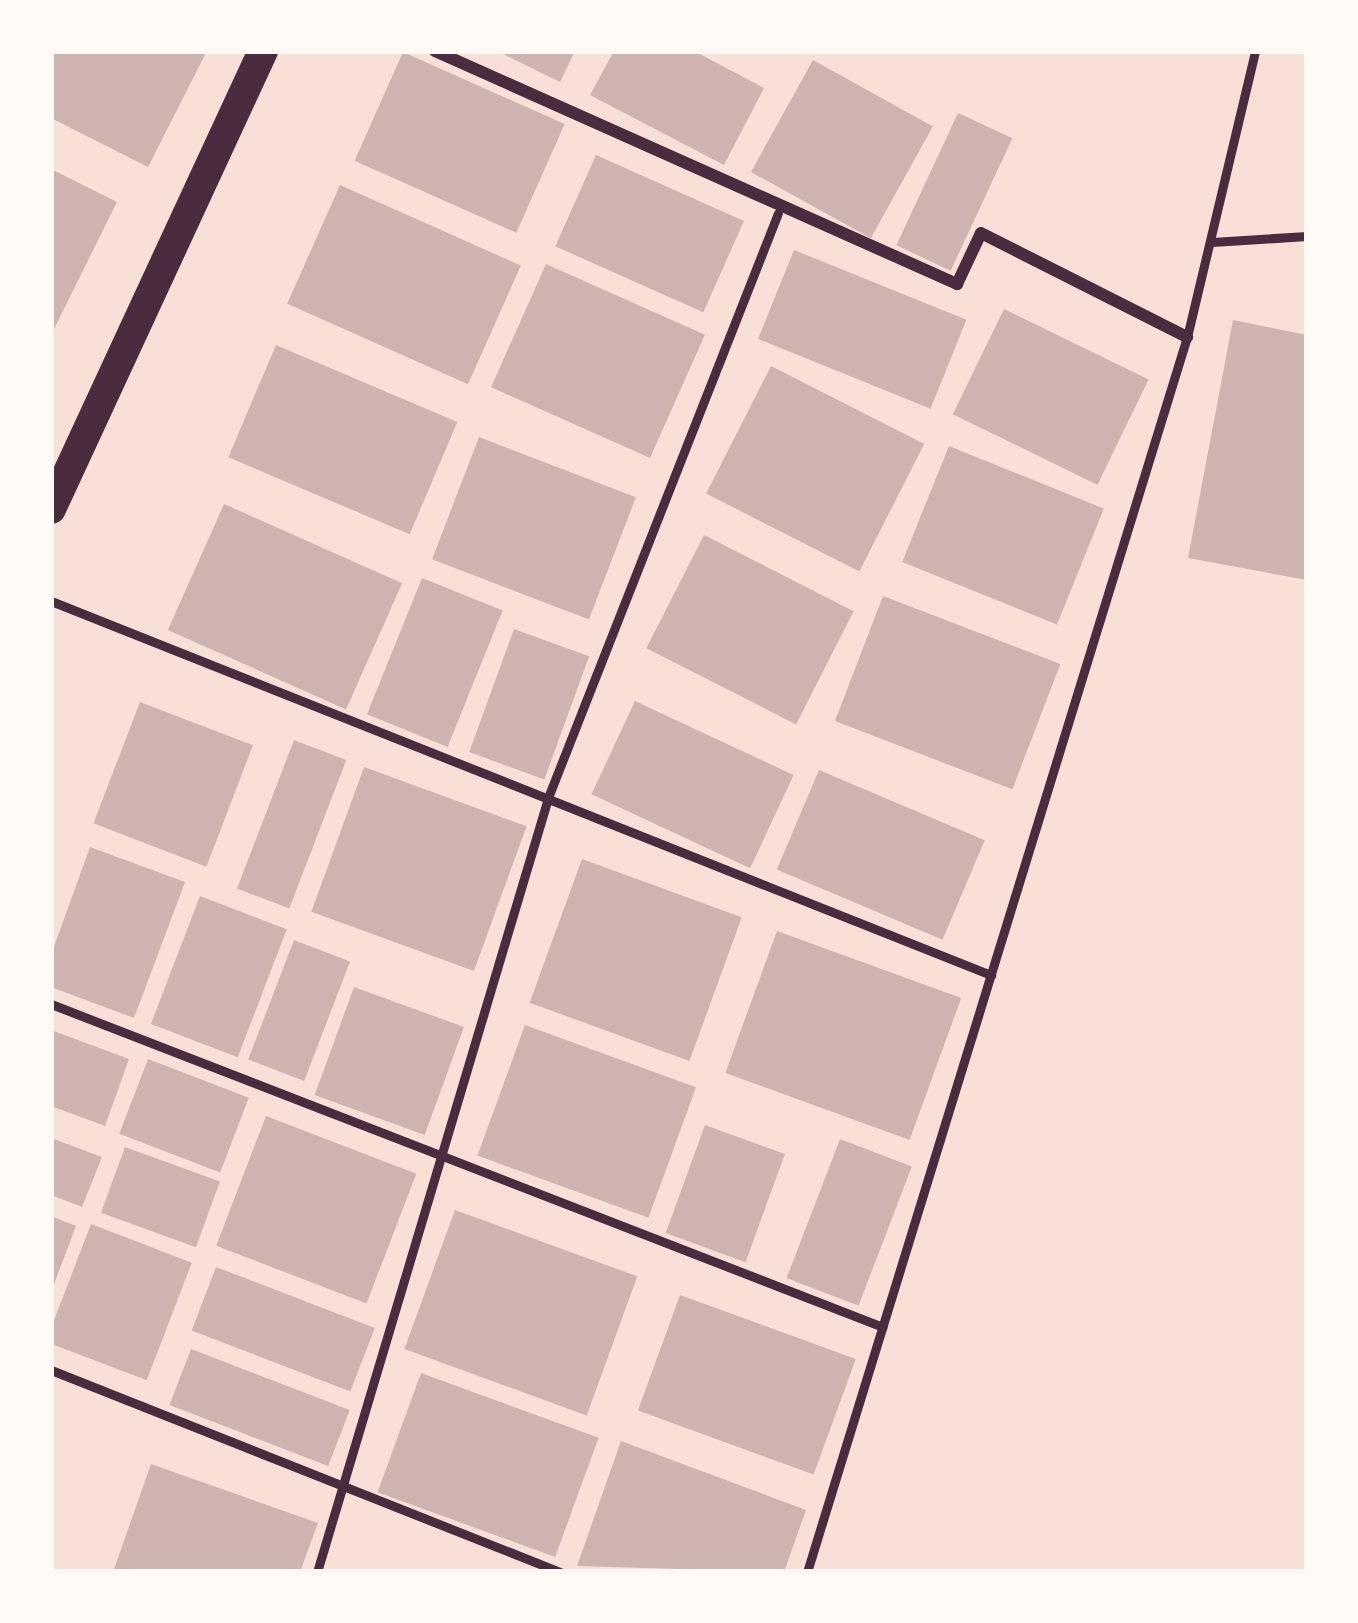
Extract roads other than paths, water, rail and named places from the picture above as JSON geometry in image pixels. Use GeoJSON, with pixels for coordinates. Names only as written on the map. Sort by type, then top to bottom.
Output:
{"type":"FeatureCollection","features":[{"type":"Feature","properties":{"kind":"main road"},"geometry":{"type":"LineString","coordinates":[[51,509],[263,51]]}},
{"type":"Feature","properties":{"kind":"street"},"geometry":{"type":"LineString","coordinates":[[435,51],[778,213],[957,284],[982,233],[1186,337]]}},
{"type":"Feature","properties":{"kind":"lane"},"geometry":{"type":"LineString","coordinates":[[807,1572],[1186,337],[1255,51]]}},
{"type":"Feature","properties":{"kind":"lane"},"geometry":{"type":"LineString","coordinates":[[317,1572],[345,1489],[436,1158],[549,795],[778,213]]}},
{"type":"Feature","properties":{"kind":"lane"},"geometry":{"type":"LineString","coordinates":[[1212,242],[1307,236]]}},
{"type":"Feature","properties":{"kind":"lane"},"geometry":{"type":"LineString","coordinates":[[51,601],[549,795],[992,975]]}},
{"type":"Feature","properties":{"kind":"lane"},"geometry":{"type":"LineString","coordinates":[[51,1004],[436,1158],[883,1327]]}},
{"type":"Feature","properties":{"kind":"lane"},"geometry":{"type":"LineString","coordinates":[[51,1370],[560,1572]]}}]}
